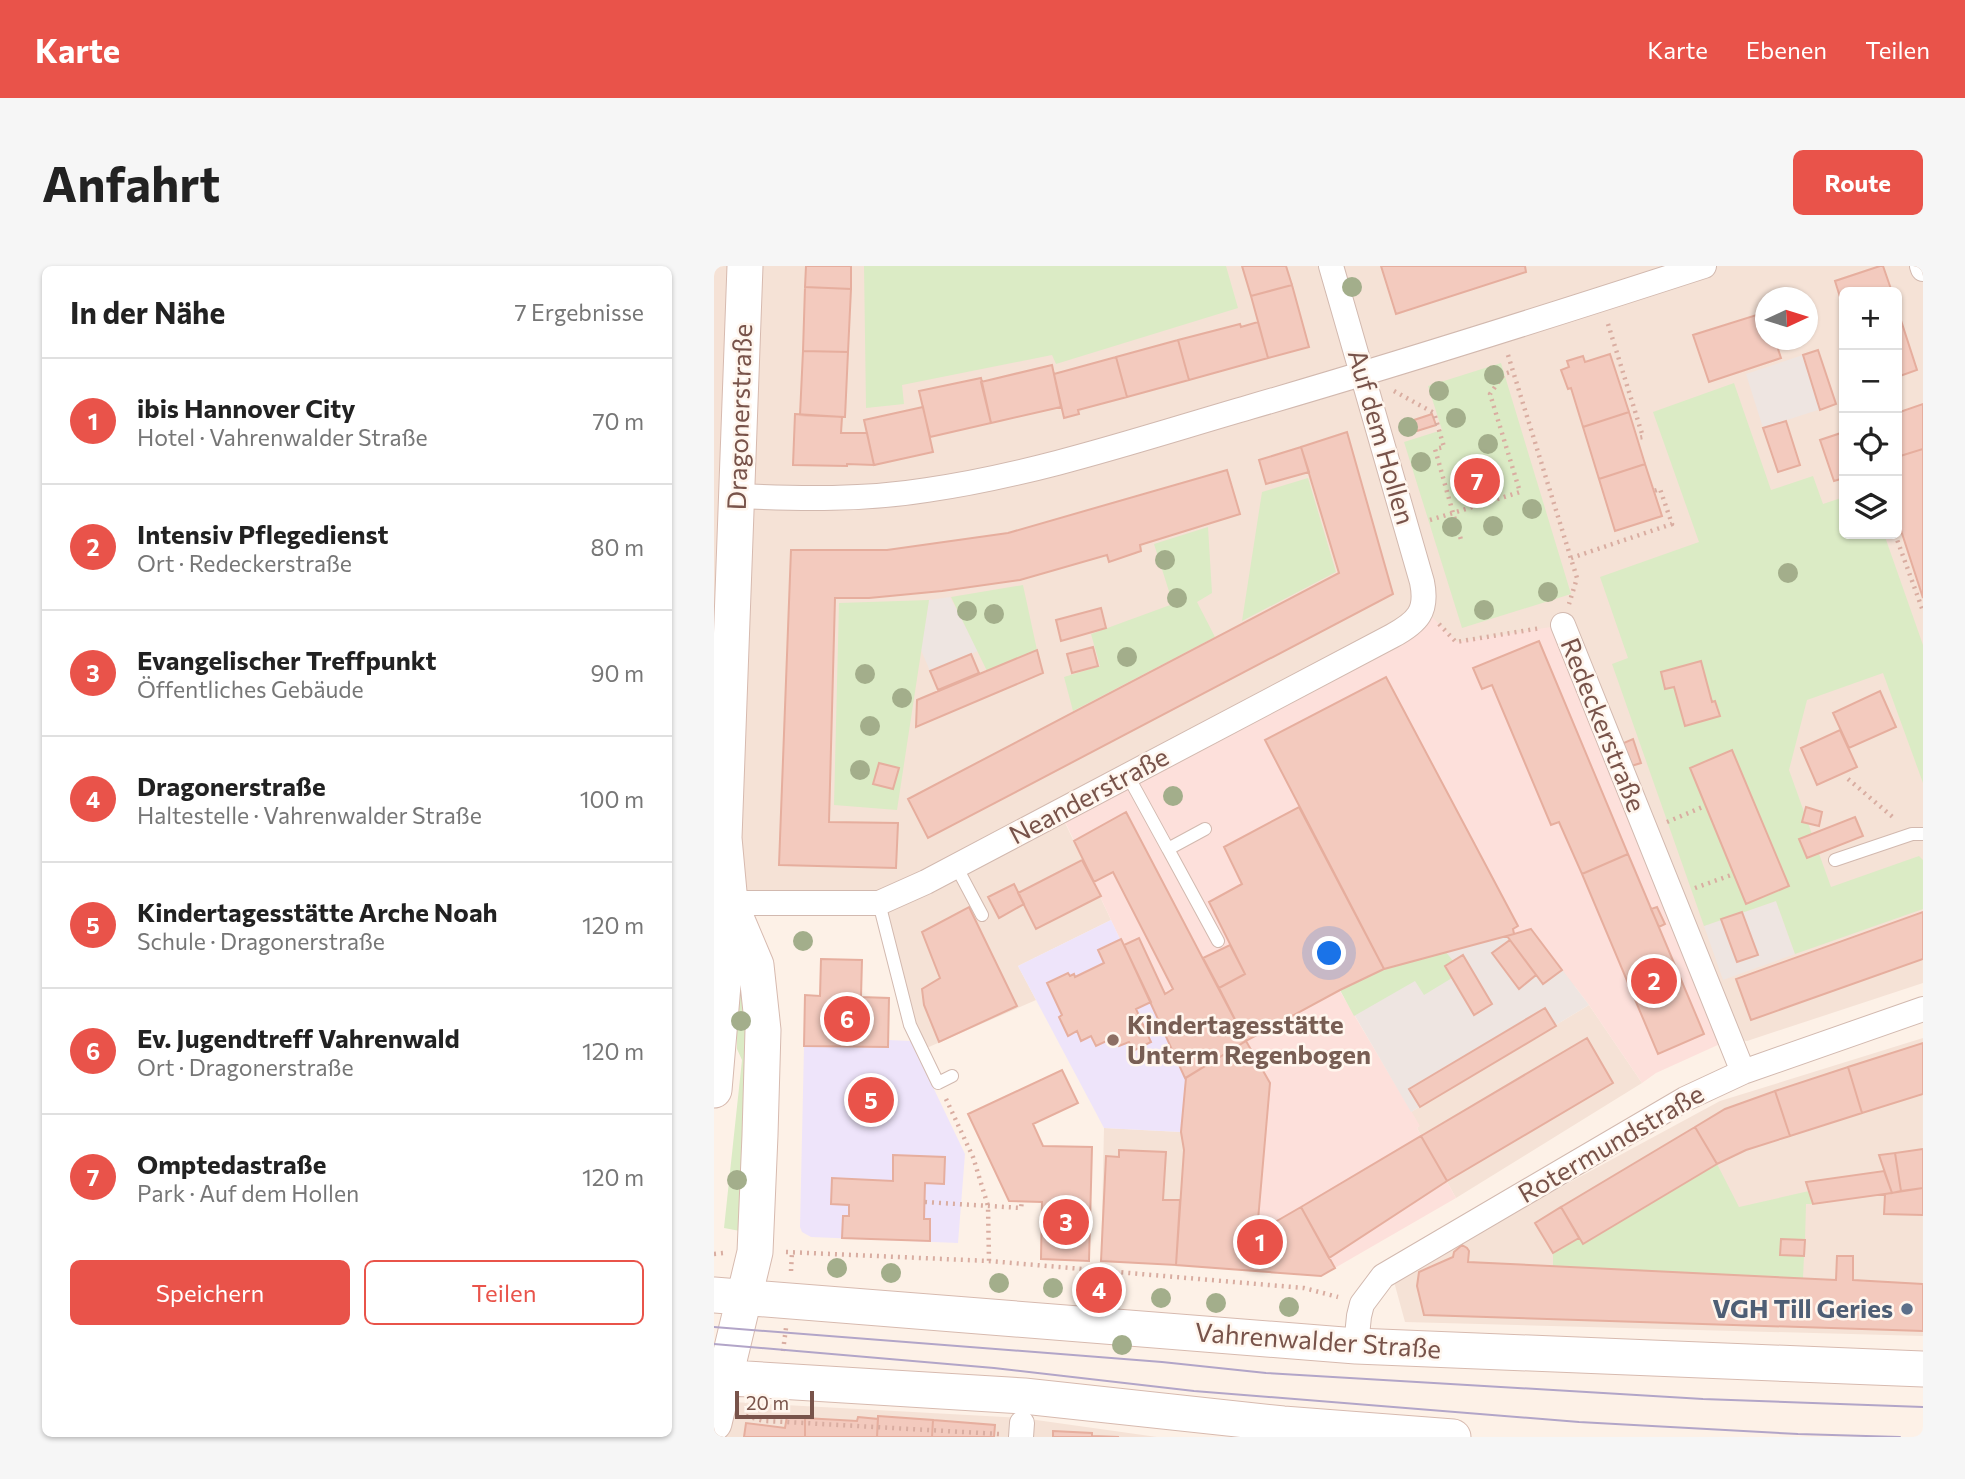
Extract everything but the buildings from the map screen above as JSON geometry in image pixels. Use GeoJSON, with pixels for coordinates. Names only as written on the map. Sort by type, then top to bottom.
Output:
{"type":"FeatureCollection","features":[{"type":"Feature","properties":{"kind":"main road","name":"Dragonerstraße"},"geometry":{"type":"LineString","coordinates":[[714,1090],[745,266]]}},
{"type":"Feature","properties":{"kind":"main road","name":"Dragonerstraße"},"geometry":{"type":"LineString","coordinates":[[722,903],[756,965],[763,1030],[755,1252],[729,1296],[719,1377],[729,1419]]}},
{"type":"Feature","properties":{"kind":"main road","name":"Vahrenwalder Straße"},"geometry":{"type":"LineString","coordinates":[[729,1296],[1356,1346],[1923,1369]]}},
{"type":"Feature","properties":{"kind":"main road"},"geometry":{"type":"LineString","coordinates":[[719,1377],[1024,1396],[1282,1431],[1453,1437]]}},
{"type":"Feature","properties":{"kind":"street","name":"Auf dem Hollen"},"geometry":{"type":"LineString","coordinates":[[1331,266],[1422,582],[1424,609]]}},
{"type":"Feature","properties":{"kind":"street"},"geometry":{"type":"LineString","coordinates":[[737,496],[819,499],[926,491],[1011,475],[1363,374],[1704,266]]}},
{"type":"Feature","properties":{"kind":"street","name":"Neanderstraße"},"geometry":{"type":"LineString","coordinates":[[722,903],[879,904],[1403,631],[1424,609]]}},
{"type":"Feature","properties":{"kind":"street","name":"Redeckerstraße"},"geometry":{"type":"LineString","coordinates":[[1563,625],[1743,1072]]}},
{"type":"Feature","properties":{"kind":"street","name":"Rotermundstraße"},"geometry":{"type":"LineString","coordinates":[[1356,1346],[1362,1304],[1383,1276],[1685,1099],[1743,1072],[1923,1010]]}},
{"type":"Feature","properties":{"kind":"lane"},"geometry":{"type":"LineString","coordinates":[[1128,776],[1218,941]]}},
{"type":"Feature","properties":{"kind":"lane"},"geometry":{"type":"LineString","coordinates":[[1168,849],[1205,830]]}},
{"type":"Feature","properties":{"kind":"lane"},"geometry":{"type":"LineString","coordinates":[[1836,860],[1917,834]]}},
{"type":"Feature","properties":{"kind":"lane"},"geometry":{"type":"LineString","coordinates":[[956,866],[982,915]]}},
{"type":"Feature","properties":{"kind":"lane"},"geometry":{"type":"LineString","coordinates":[[879,904],[909,1026],[938,1083],[952,1076]]}},
{"type":"Feature","properties":{"kind":"path"},"geometry":{"type":"LineString","coordinates":[[1600,300],[1643,437],[1637,439]]}},
{"type":"Feature","properties":{"kind":"path","name":"Redeckerstraße"},"geometry":{"type":"LineString","coordinates":[[1500,332],[1577,578],[1563,625]]}},
{"type":"Feature","properties":{"kind":"path"},"geometry":{"type":"LineString","coordinates":[[1406,527],[1520,492],[1490,394],[1504,374],[1513,371]]}},
{"type":"Feature","properties":{"kind":"path"},"geometry":{"type":"LineString","coordinates":[[1363,374],[1434,413],[1444,447],[1435,449],[1462,543]]}},
{"type":"Feature","properties":{"kind":"path"},"geometry":{"type":"LineString","coordinates":[[1619,383],[1626,381]]}},
{"type":"Feature","properties":{"kind":"path"},"geometry":{"type":"LineString","coordinates":[[1571,558],[1672,524],[1660,489],[1654,491]]}},
{"type":"Feature","properties":{"kind":"path"},"geometry":{"type":"LineString","coordinates":[[1897,539],[1923,611]]}},
{"type":"Feature","properties":{"kind":"path"},"geometry":{"type":"LineString","coordinates":[[1424,609],[1457,642],[1563,625]]}},
{"type":"Feature","properties":{"kind":"path"},"geometry":{"type":"LineString","coordinates":[[1847,779],[1917,834]]}},
{"type":"Feature","properties":{"kind":"path"},"geometry":{"type":"LineString","coordinates":[[1661,824],[1706,806]]}},
{"type":"Feature","properties":{"kind":"path"},"geometry":{"type":"LineString","coordinates":[[1690,890],[1734,874]]}},
{"type":"Feature","properties":{"kind":"path"},"geometry":{"type":"LineString","coordinates":[[938,1083],[973,1157],[988,1206],[989,1261]]}},
{"type":"Feature","properties":{"kind":"path"},"geometry":{"type":"LineString","coordinates":[[925,1202],[1021,1208],[1021,1201]]}},
{"type":"Feature","properties":{"kind":"path"},"geometry":{"type":"LineString","coordinates":[[777,1422],[792,1252]]}},
{"type":"Feature","properties":{"kind":"path"},"geometry":{"type":"LineString","coordinates":[[714,1254],[792,1252],[989,1261],[1304,1289],[1362,1304]]}},
{"type":"Feature","properties":{"kind":"path"},"geometry":{"type":"LineString","coordinates":[[729,1419],[994,1434]]}},
{"type":"Feature","properties":{"kind":"shaded area"},"geometry":{"type":"Polygon","coordinates":[[[714,266],[1923,266],[1923,983],[1747,1041],[1731,1039],[1060,812],[1111,920],[1018,966],[1036,1000],[922,1050],[879,904],[730,903],[714,1090],[714,266]]]}},
{"type":"Feature","properties":{"kind":"shaded area"},"geometry":{"type":"Polygon","coordinates":[[[1818,350],[1836,404],[1763,428],[1746,374],[1818,350]]]}},
{"type":"Feature","properties":{"kind":"shaded area"},"geometry":{"type":"Polygon","coordinates":[[[950,597],[978,651],[930,671],[921,650],[929,600],[950,597]]]}},
{"type":"Feature","properties":{"kind":"shaded area"},"geometry":{"type":"Polygon","coordinates":[[[1424,609],[1457,642],[1563,625],[1731,1039],[1656,1073],[1642,1083],[1589,1005],[1531,929],[1384,969],[1340,991],[1420,1126],[1417,1128],[1456,1198],[1321,1276],[1176,1265],[1184,1150],[1181,1132],[1185,1078],[1060,811],[1424,609]]]}},
{"type":"Feature","properties":{"kind":"shaded area"},"geometry":{"type":"Polygon","coordinates":[[[1776,901],[1795,954],[1723,980],[1704,926],[1776,901]]]}},
{"type":"Feature","properties":{"kind":"shaded area","name":"Kindertagesstätte Unterm Regenbogen"},"geometry":{"type":"Polygon","coordinates":[[[1111,920],[1186,1078],[1181,1132],[1104,1128],[1018,966],[1111,920]]]}},
{"type":"Feature","properties":{"kind":"shaded area"},"geometry":{"type":"Polygon","coordinates":[[[1531,929],[1589,1005],[1411,1112],[1340,990],[1384,969],[1531,929]]]}},
{"type":"Feature","properties":{"kind":"shaded area"},"geometry":{"type":"Polygon","coordinates":[[[1589,1005],[1642,1083],[1456,1198],[1417,1128],[1419,1126],[1411,1112],[1589,1005]]]}},
{"type":"Feature","properties":{"kind":"shaded area"},"geometry":{"type":"Polygon","coordinates":[[[1923,1038],[1923,1336],[1405,1322],[1393,1278],[1720,1101],[1923,1038]]]}},
{"type":"Feature","properties":{"kind":"shaded area"},"geometry":{"type":"Polygon","coordinates":[[[888,1040],[911,1041],[965,1154],[958,1243],[811,1237],[802,1232],[800,1227],[804,1046],[887,1047],[888,1040]]]}},
{"type":"Feature","properties":{"kind":"shaded area"},"geometry":{"type":"Polygon","coordinates":[[[1104,1128],[1181,1132],[1184,1150],[1176,1265],[1101,1261],[1104,1128]]]}},
{"type":"Feature","properties":{"kind":"shaded area"},"geometry":{"type":"Polygon","coordinates":[[[714,1401],[1022,1418],[1157,1437],[714,1437],[714,1401]]]}},
{"type":"Feature","properties":{"kind":"green space"},"geometry":{"type":"Polygon","coordinates":[[[864,266],[1226,266],[1238,308],[1056,364],[1052,355],[902,385],[904,404],[866,408],[864,266]]]}},
{"type":"Feature","properties":{"kind":"green space"},"geometry":{"type":"Polygon","coordinates":[[[1501,363],[1571,594],[1462,628],[1404,442],[1442,430],[1428,386],[1501,363]]]}},
{"type":"Feature","properties":{"kind":"green space"},"geometry":{"type":"Polygon","coordinates":[[[1734,383],[1771,490],[1813,476],[1823,504],[1839,499],[1839,539],[1886,539],[1923,645],[1923,783],[1883,673],[1807,700],[1789,770],[1831,887],[1919,856],[1923,860],[1923,909],[1795,954],[1776,901],[1704,926],[1612,664],[1628,658],[1600,577],[1699,542],[1653,412],[1734,383]]]}},
{"type":"Feature","properties":{"kind":"green space"},"geometry":{"type":"Polygon","coordinates":[[[1308,478],[1336,572],[1242,621],[1262,492],[1308,478]]]}},
{"type":"Feature","properties":{"kind":"green space"},"geometry":{"type":"Polygon","coordinates":[[[1208,527],[1212,593],[1197,602],[1215,637],[1073,711],[1064,677],[1100,666],[1091,634],[1173,604],[1154,544],[1208,527]]]}},
{"type":"Feature","properties":{"kind":"green space"},"geometry":{"type":"Polygon","coordinates":[[[1023,585],[1037,650],[987,671],[951,597],[1023,585]]]}},
{"type":"Feature","properties":{"kind":"green space"},"geometry":{"type":"Polygon","coordinates":[[[929,600],[897,810],[834,805],[839,603],[929,600]]]}},
{"type":"Feature","properties":{"kind":"green space"},"geometry":{"type":"Polygon","coordinates":[[[1446,952],[1453,961],[1445,966],[1452,978],[1424,995],[1415,981],[1354,1016],[1340,990],[1384,969],[1446,952]]]}},
{"type":"Feature","properties":{"kind":"green space"},"geometry":{"type":"Polygon","coordinates":[[[743,964],[749,1053],[740,1231],[724,1228],[742,1060],[737,1049],[737,965],[743,964]]]}},
{"type":"Feature","properties":{"kind":"green space"},"geometry":{"type":"Polygon","coordinates":[[[1717,1164],[1739,1207],[1809,1191],[1813,1204],[1806,1204],[1805,1240],[1781,1239],[1781,1255],[1804,1256],[1803,1278],[1553,1266],[1553,1253],[1579,1238],[1583,1244],[1717,1164]]]}},
{"type":"Feature","properties":{"kind":"tram line"},"geometry":{"type":"LineString","coordinates":[[714,1327],[1162,1362],[1266,1373],[1703,1399],[1923,1407]]}},
{"type":"Feature","properties":{"kind":"tram line"},"geometry":{"type":"LineString","coordinates":[[714,1344],[994,1368],[1194,1391],[1579,1422],[1900,1437]]}},
{"type":"Feature","properties":{"kind":"place","name":"Omptedastraße"},"geometry":{"type":"Point","coordinates":[1477,481]}},
{"type":"Feature","properties":{"kind":"place","name":"Intensiv Pflegedienst"},"geometry":{"type":"Point","coordinates":[1654,981]}},
{"type":"Feature","properties":{"kind":"place","name":"Ev. Jugendtreff Vahrenwald"},"geometry":{"type":"Point","coordinates":[847,1019]}},
{"type":"Feature","properties":{"kind":"place","name":"Kindertagesstätte Unterm Regenbogen"},"geometry":{"type":"Point","coordinates":[1113,1040]}},
{"type":"Feature","properties":{"kind":"place","name":"Kindertagesstätte Arche Noah"},"geometry":{"type":"Point","coordinates":[871,1100]}},
{"type":"Feature","properties":{"kind":"place","name":"Evangelischer Treffpunkt"},"geometry":{"type":"Point","coordinates":[1066,1222]}},
{"type":"Feature","properties":{"kind":"place","name":"ibis Hannover City"},"geometry":{"type":"Point","coordinates":[1260,1242]}},
{"type":"Feature","properties":{"kind":"place","name":"Dragonerstraße"},"geometry":{"type":"Point","coordinates":[1099,1290]}},
{"type":"Feature","properties":{"kind":"place","name":"VGH Till Geries"},"geometry":{"type":"Point","coordinates":[1907,1309]}}]}
